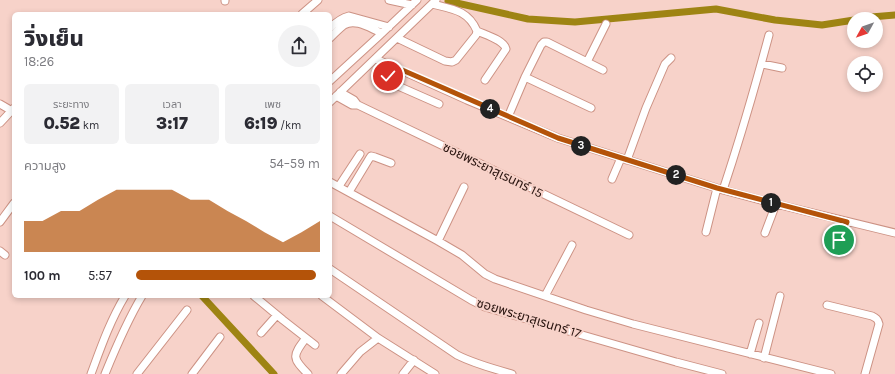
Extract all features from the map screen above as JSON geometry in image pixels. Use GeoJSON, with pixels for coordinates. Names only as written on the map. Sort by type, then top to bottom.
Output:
{"type":"FeatureCollection","features":[{"type":"Feature","properties":{"kind":"street"},"geometry":{"type":"LineString","coordinates":[[304,12],[318,0]]}},
{"type":"Feature","properties":{"kind":"street"},"geometry":{"type":"LineString","coordinates":[[390,0],[415,2]]}},
{"type":"Feature","properties":{"kind":"street"},"geometry":{"type":"LineString","coordinates":[[332,79],[415,2]]}},
{"type":"Feature","properties":{"kind":"street"},"geometry":{"type":"LineString","coordinates":[[332,100],[434,2],[464,14],[475,26],[477,31],[496,39],[503,43],[506,47],[484,80]]}},
{"type":"Feature","properties":{"kind":"street"},"geometry":{"type":"LineString","coordinates":[[332,26],[344,17],[349,16],[389,27]]}},
{"type":"Feature","properties":{"kind":"street"},"geometry":{"type":"LineString","coordinates":[[332,36],[351,22],[359,23],[382,33]]}},
{"type":"Feature","properties":{"kind":"street"},"geometry":{"type":"LineString","coordinates":[[587,62],[606,24]]}},
{"type":"Feature","properties":{"kind":"street"},"geometry":{"type":"LineString","coordinates":[[397,38],[445,62],[452,62],[459,57],[476,35],[477,31]]}},
{"type":"Feature","properties":{"kind":"street"},"geometry":{"type":"LineString","coordinates":[[706,232],[720,189],[738,145],[769,35]]}},
{"type":"Feature","properties":{"kind":"street"},"geometry":{"type":"LineString","coordinates":[[508,117],[525,77],[541,45],[544,42],[547,42],[603,70]]}},
{"type":"Feature","properties":{"kind":"street"},"geometry":{"type":"LineString","coordinates":[[376,58],[558,138],[720,189],[895,233]]}},
{"type":"Feature","properties":{"kind":"street"},"geometry":{"type":"LineString","coordinates":[[612,179],[624,159],[665,64],[671,58]]}},
{"type":"Feature","properties":{"kind":"street"},"geometry":{"type":"LineString","coordinates":[[762,64],[782,68]]}},
{"type":"Feature","properties":{"kind":"street"},"geometry":{"type":"LineString","coordinates":[[393,66],[388,76],[389,82],[439,104]]}},
{"type":"Feature","properties":{"kind":"street"},"geometry":{"type":"LineString","coordinates":[[525,77],[590,108]]}},
{"type":"Feature","properties":{"kind":"street","name":"ซอยพระยาสุเรนทร์ 15"},"geometry":{"type":"LineString","coordinates":[[338,94],[352,105],[358,105],[629,235]]}},
{"type":"Feature","properties":{"kind":"street"},"geometry":{"type":"LineString","coordinates":[[0,104],[12,110]]}},
{"type":"Feature","properties":{"kind":"street"},"geometry":{"type":"LineString","coordinates":[[0,123],[12,111]]}},
{"type":"Feature","properties":{"kind":"street"},"geometry":{"type":"LineString","coordinates":[[339,186],[360,154]]}},
{"type":"Feature","properties":{"kind":"street"},"geometry":{"type":"LineString","coordinates":[[349,192],[371,156],[391,163]]}},
{"type":"Feature","properties":{"kind":"street"},"geometry":{"type":"LineString","coordinates":[[332,183],[462,255],[485,274],[495,279],[632,324],[830,374]]}},
{"type":"Feature","properties":{"kind":"street"},"geometry":{"type":"LineString","coordinates":[[438,241],[464,187]]}},
{"type":"Feature","properties":{"kind":"street"},"geometry":{"type":"LineString","coordinates":[[765,233],[776,204]]}},
{"type":"Feature","properties":{"kind":"street"},"geometry":{"type":"LineString","coordinates":[[0,222],[12,208]]}},
{"type":"Feature","properties":{"kind":"street","name":"ซอยพระยาสุเรนทร์ 17"},"geometry":{"type":"LineString","coordinates":[[332,217],[485,307],[722,374]]}},
{"type":"Feature","properties":{"kind":"street"},"geometry":{"type":"LineString","coordinates":[[839,240],[847,222]]}},
{"type":"Feature","properties":{"kind":"street"},"geometry":{"type":"LineString","coordinates":[[545,296],[572,246]]}},
{"type":"Feature","properties":{"kind":"street"},"geometry":{"type":"LineString","coordinates":[[332,270],[457,355],[468,361],[512,374]]}},
{"type":"Feature","properties":{"kind":"street"},"geometry":{"type":"LineString","coordinates":[[764,358],[780,296]]}},
{"type":"Feature","properties":{"kind":"street"},"geometry":{"type":"LineString","coordinates":[[91,374],[106,333],[116,310],[124,298]]}},
{"type":"Feature","properties":{"kind":"street"},"geometry":{"type":"LineString","coordinates":[[105,374],[127,322],[141,298]]}},
{"type":"Feature","properties":{"kind":"street"},"geometry":{"type":"LineString","coordinates":[[256,298],[315,345]]}},
{"type":"Feature","properties":{"kind":"street"},"geometry":{"type":"LineString","coordinates":[[325,298],[378,338],[433,373]]}},
{"type":"Feature","properties":{"kind":"street"},"geometry":{"type":"LineString","coordinates":[[827,305],[872,316],[878,320],[879,324],[865,374]]}},
{"type":"Feature","properties":{"kind":"street"},"geometry":{"type":"LineString","coordinates":[[137,374],[187,310]]}},
{"type":"Feature","properties":{"kind":"street"},"geometry":{"type":"LineString","coordinates":[[261,333],[277,315]]}},
{"type":"Feature","properties":{"kind":"street"},"geometry":{"type":"LineString","coordinates":[[750,354],[759,323]]}},
{"type":"Feature","properties":{"kind":"street"},"geometry":{"type":"LineString","coordinates":[[192,374],[220,337]]}},
{"type":"Feature","properties":{"kind":"street"},"geometry":{"type":"LineString","coordinates":[[306,338],[296,353],[296,359],[297,364],[308,374]]}},
{"type":"Feature","properties":{"kind":"street"},"geometry":{"type":"LineString","coordinates":[[341,374],[360,352],[378,338]]}},
{"type":"Feature","properties":{"kind":"street"},"geometry":{"type":"LineString","coordinates":[[403,374],[414,360]]}},
{"type":"Feature","properties":{"kind":"waterway"},"geometry":{"type":"LineString","coordinates":[[448,1],[528,19],[575,22],[716,9],[775,20],[822,25],[847,21]]}},
{"type":"Feature","properties":{"kind":"waterway"},"geometry":{"type":"LineString","coordinates":[[883,16],[895,15]]}},
{"type":"Feature","properties":{"kind":"waterway"},"geometry":{"type":"LineString","coordinates":[[204,298],[274,374]]}},
{"type":"Feature","properties":{"kind":"route"},"geometry":{"type":"LineString","coordinates":[[388,76],[393,66],[467,100],[558,138],[717,188],[847,222],[839,240]]}}]}
